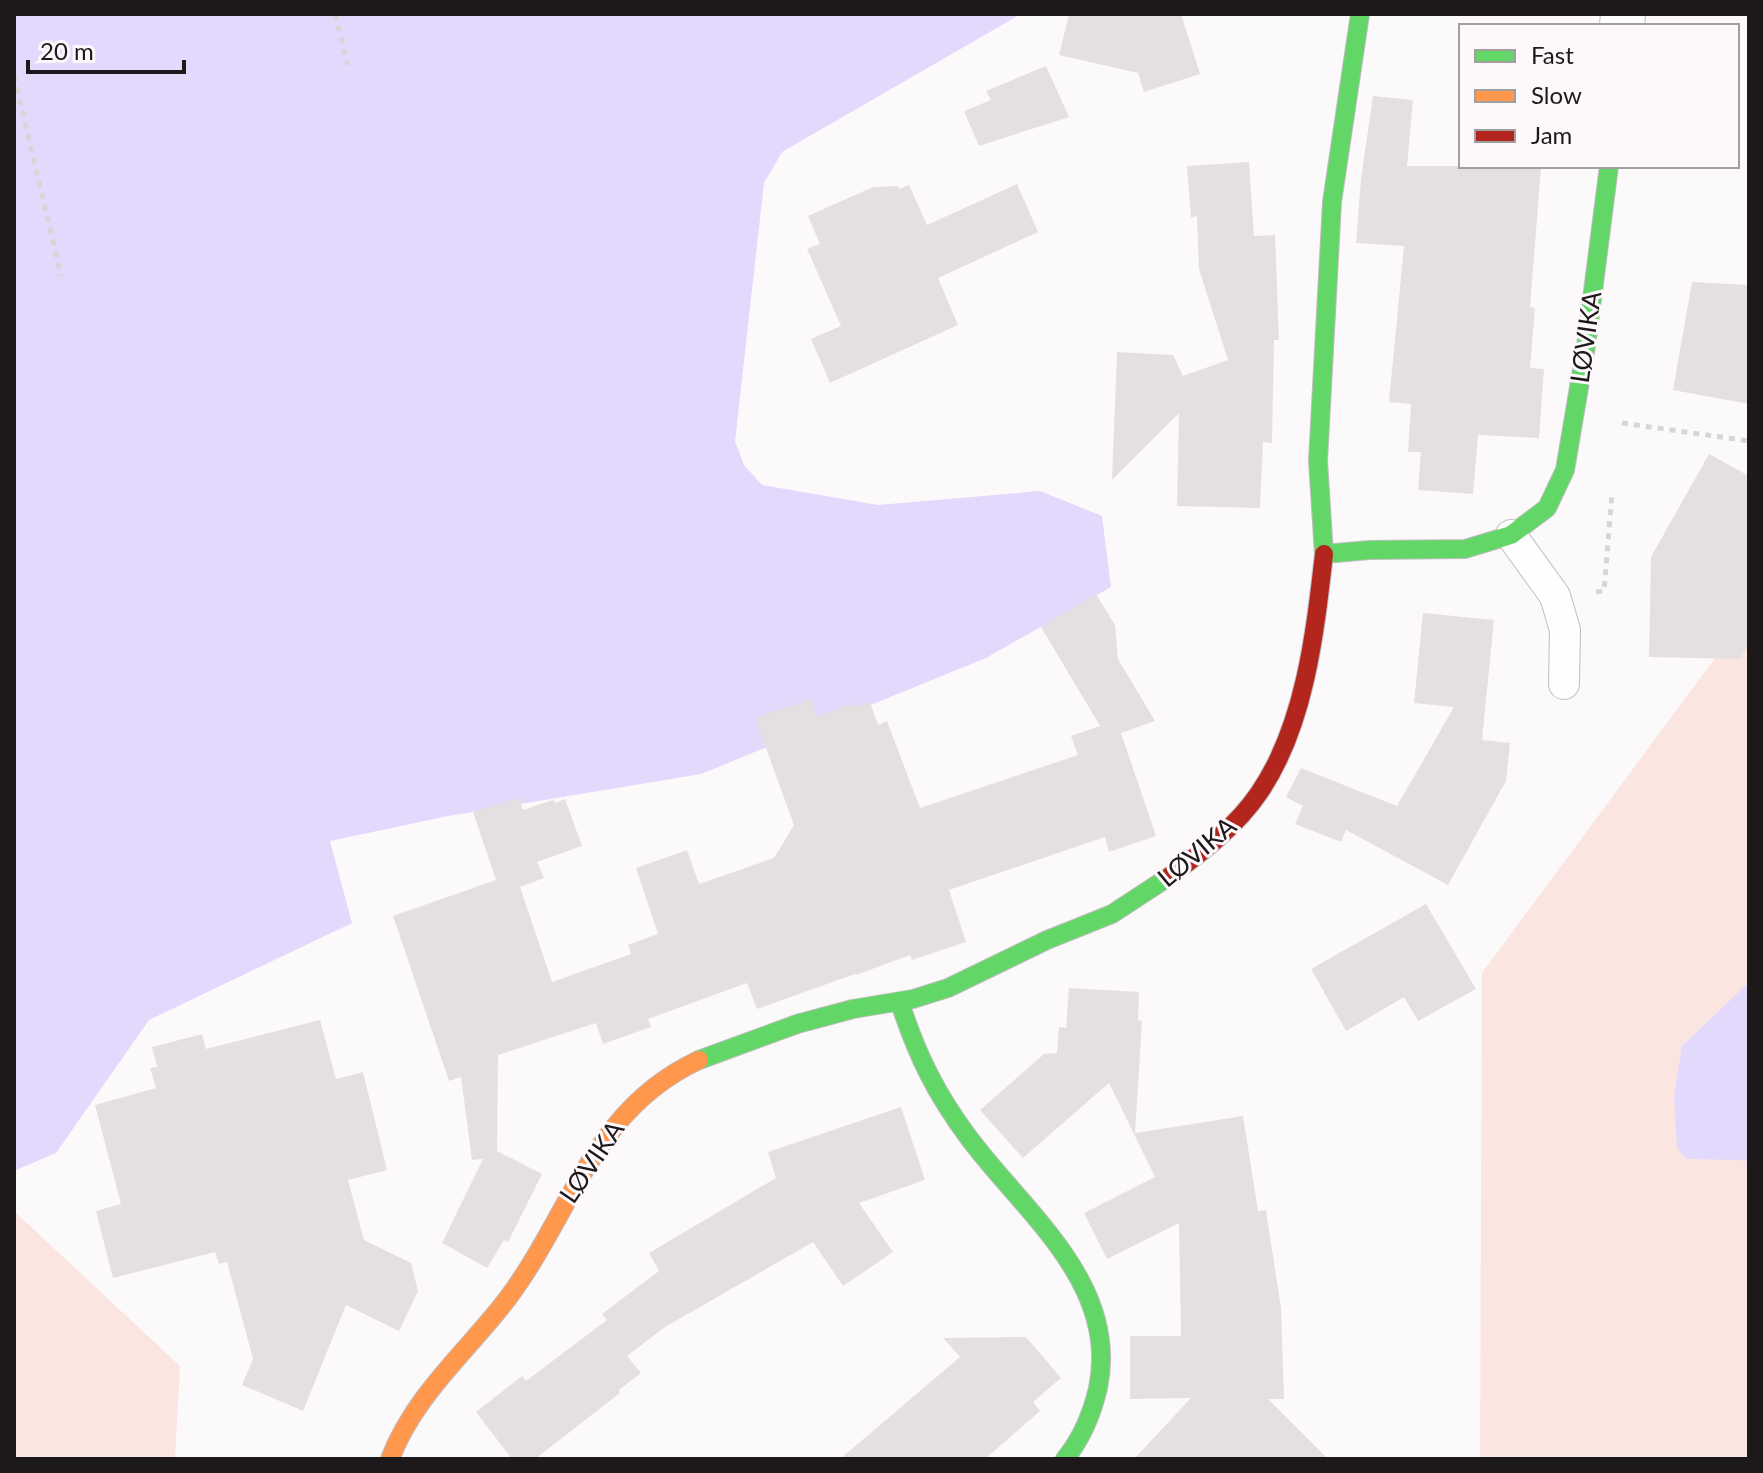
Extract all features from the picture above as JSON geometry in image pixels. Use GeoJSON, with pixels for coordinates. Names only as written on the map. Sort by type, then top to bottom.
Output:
{"type":"FeatureCollection","features":[{"type":"Feature","properties":{"kind":"street","name":"LØVIKA"},"geometry":{"type":"LineString","coordinates":[[390,1459],[419,1403],[510,1295],[535,1257],[587,1160],[617,1120],[652,1088],[742,1043],[846,1010],[927,996],[1048,939],[1114,913],[1159,885],[1224,834],[1260,792],[1281,752],[1298,704],[1320,593],[1324,554],[1318,461],[1332,202],[1360,14]]}},
{"type":"Feature","properties":{"kind":"street","name":"LØVIKA"},"geometry":{"type":"LineString","coordinates":[[1324,554],[1465,549],[1511,535],[1547,508],[1565,470],[1586,346],[1609,168]]}},
{"type":"Feature","properties":{"kind":"street"},"geometry":{"type":"LineString","coordinates":[[900,1003],[924,1068],[947,1107],[972,1142],[1064,1252],[1092,1300],[1103,1346],[1100,1389],[1087,1426],[1065,1459]]}},
{"type":"Feature","properties":{"kind":"lane"},"geometry":{"type":"LineString","coordinates":[[1511,535],[1555,596],[1565,630],[1564,684]]}},
{"type":"Feature","properties":{"kind":"path"},"geometry":{"type":"LineString","coordinates":[[335,14],[348,65]]}},
{"type":"Feature","properties":{"kind":"path"},"geometry":{"type":"LineString","coordinates":[[14,76],[61,276]]}},
{"type":"Feature","properties":{"kind":"path"},"geometry":{"type":"LineString","coordinates":[[1617,421],[1749,441]]}},
{"type":"Feature","properties":{"kind":"shaded area"},"geometry":{"type":"Polygon","coordinates":[[[14,14],[1021,14],[782,152],[764,183],[735,441],[744,465],[762,485],[878,505],[1040,491],[1102,516],[1111,587],[986,658],[701,774],[448,816],[330,841],[352,923],[149,1020],[56,1153],[14,1171],[14,14]]]}},
{"type":"Feature","properties":{"kind":"shaded area"},"geometry":{"type":"Polygon","coordinates":[[[1749,612],[1749,982],[1682,1046],[1742,1160],[1749,1162],[1749,1459],[1480,1459],[1482,973],[1749,612]]]}},
{"type":"Feature","properties":{"kind":"shaded area"},"geometry":{"type":"Polygon","coordinates":[[[1749,982],[1749,1162],[1686,1159],[1677,1148],[1674,1096],[1682,1046],[1749,982]]]}},
{"type":"Feature","properties":{"kind":"shaded area"},"geometry":{"type":"Polygon","coordinates":[[[14,1211],[180,1366],[175,1459],[14,1459],[14,1211]]]}},
{"type":"Feature","properties":{"kind":"building"},"geometry":{"type":"Polygon","coordinates":[[[1069,14],[1181,14],[1200,74],[1144,92],[1138,73],[1059,55],[1069,14]]]}},
{"type":"Feature","properties":{"kind":"building"},"geometry":{"type":"Polygon","coordinates":[[[1046,66],[1069,117],[979,146],[964,111],[991,100],[986,91],[1046,66]]]}},
{"type":"Feature","properties":{"kind":"building"},"geometry":{"type":"Polygon","coordinates":[[[1373,96],[1413,100],[1407,166],[1541,168],[1530,307],[1535,308],[1530,368],[1544,369],[1539,438],[1478,435],[1473,494],[1418,490],[1421,452],[1408,452],[1411,404],[1389,402],[1404,246],[1356,243],[1373,96]]]}},
{"type":"Feature","properties":{"kind":"building"},"geometry":{"type":"Polygon","coordinates":[[[1249,162],[1254,236],[1275,235],[1279,340],[1274,340],[1272,443],[1263,442],[1260,508],[1177,506],[1179,413],[1112,480],[1117,352],[1173,355],[1183,376],[1228,360],[1199,269],[1197,215],[1191,218],[1187,166],[1249,162]]]}},
{"type":"Feature","properties":{"kind":"building"},"geometry":{"type":"Polygon","coordinates":[[[1017,184],[1038,232],[938,278],[958,325],[830,383],[811,339],[841,326],[807,249],[820,244],[808,216],[873,187],[898,186],[899,189],[909,185],[927,225],[1017,184]]]}},
{"type":"Feature","properties":{"kind":"building"},"geometry":{"type":"Polygon","coordinates":[[[1692,282],[1749,285],[1749,404],[1673,390],[1692,282]]]}},
{"type":"Feature","properties":{"kind":"building"},"geometry":{"type":"Polygon","coordinates":[[[1709,454],[1749,476],[1749,644],[1740,659],[1649,657],[1651,557],[1709,454]]]}},
{"type":"Feature","properties":{"kind":"building"},"geometry":{"type":"Polygon","coordinates":[[[1096,594],[1115,625],[1118,659],[1155,721],[1121,733],[1156,836],[1109,852],[1105,837],[949,890],[966,942],[912,960],[910,955],[856,975],[852,966],[855,974],[757,1009],[747,983],[648,1019],[651,1027],[603,1044],[596,1023],[498,1055],[497,1151],[542,1174],[508,1242],[504,1240],[487,1268],[442,1243],[483,1159],[472,1160],[461,1077],[449,1081],[393,916],[496,880],[473,812],[519,798],[523,810],[565,799],[582,846],[537,862],[544,878],[520,887],[552,982],[631,954],[628,945],[658,934],[636,868],[687,850],[699,884],[774,858],[794,825],[755,718],[811,699],[817,717],[854,703],[855,708],[870,702],[878,725],[887,721],[920,808],[1078,755],[1071,736],[1100,726],[1041,627],[1096,594]]]}},
{"type":"Feature","properties":{"kind":"building"},"geometry":{"type":"Polygon","coordinates":[[[1423,613],[1494,620],[1482,740],[1510,743],[1506,781],[1448,885],[1346,830],[1341,842],[1295,824],[1303,806],[1286,797],[1301,768],[1397,806],[1454,707],[1414,703],[1423,613]]]}},
{"type":"Feature","properties":{"kind":"building"},"geometry":{"type":"Polygon","coordinates":[[[1426,904],[1476,989],[1418,1021],[1404,997],[1346,1031],[1311,969],[1426,904]]]}},
{"type":"Feature","properties":{"kind":"building"},"geometry":{"type":"Polygon","coordinates":[[[1069,988],[1139,992],[1138,1020],[1142,1021],[1135,1133],[1243,1116],[1258,1211],[1266,1210],[1281,1308],[1284,1399],[1268,1399],[1328,1459],[1134,1459],[1191,1398],[1130,1399],[1130,1336],[1181,1336],[1179,1223],[1107,1259],[1084,1213],[1155,1177],[1109,1083],[1023,1158],[980,1110],[1044,1054],[1057,1053],[1059,1027],[1066,1028],[1069,988]]]}},
{"type":"Feature","properties":{"kind":"building"},"geometry":{"type":"Polygon","coordinates":[[[320,1020],[336,1079],[363,1072],[387,1170],[348,1180],[364,1240],[411,1263],[418,1291],[399,1331],[346,1305],[303,1411],[242,1385],[253,1359],[227,1262],[219,1264],[215,1252],[113,1278],[96,1211],[121,1204],[95,1105],[156,1088],[150,1068],[157,1067],[152,1047],[202,1034],[206,1049],[320,1020]]]}},
{"type":"Feature","properties":{"kind":"building"},"geometry":{"type":"Polygon","coordinates":[[[901,1107],[925,1180],[859,1203],[893,1252],[843,1286],[813,1242],[665,1327],[627,1356],[641,1373],[619,1390],[620,1393],[535,1459],[512,1459],[476,1412],[522,1376],[526,1381],[607,1320],[602,1314],[659,1271],[649,1253],[776,1178],[768,1152],[901,1107]]]}},
{"type":"Feature","properties":{"kind":"building"},"geometry":{"type":"Polygon","coordinates":[[[1026,1337],[1061,1378],[1033,1402],[1040,1411],[985,1459],[840,1459],[960,1357],[943,1338],[1026,1337]]]}},
{"type":"Feature","properties":{"kind":"traffic: fast"},"geometry":{"type":"LineString","coordinates":[[1360,14],[1332,202],[1318,461],[1324,554],[1465,549],[1511,535],[1547,508],[1565,470],[1586,346],[1609,168]]}},
{"type":"Feature","properties":{"kind":"traffic: fast"},"geometry":{"type":"LineString","coordinates":[[699,1060],[797,1024],[853,1009],[913,999],[948,988],[1047,940],[1112,914],[1170,876]]}},
{"type":"Feature","properties":{"kind":"traffic: fast"},"geometry":{"type":"LineString","coordinates":[[900,1003],[913,1040],[937,1090],[969,1138],[1062,1252],[1081,1283],[1095,1315],[1101,1350],[1098,1388],[1086,1425],[1065,1459]]}},
{"type":"Feature","properties":{"kind":"traffic: slow"},"geometry":{"type":"LineString","coordinates":[[390,1459],[413,1414],[508,1298],[609,1134],[633,1106],[663,1081],[699,1060]]}},
{"type":"Feature","properties":{"kind":"traffic: jam"},"geometry":{"type":"LineString","coordinates":[[1170,876],[1240,817],[1275,767],[1305,678],[1324,554]]}}]}
